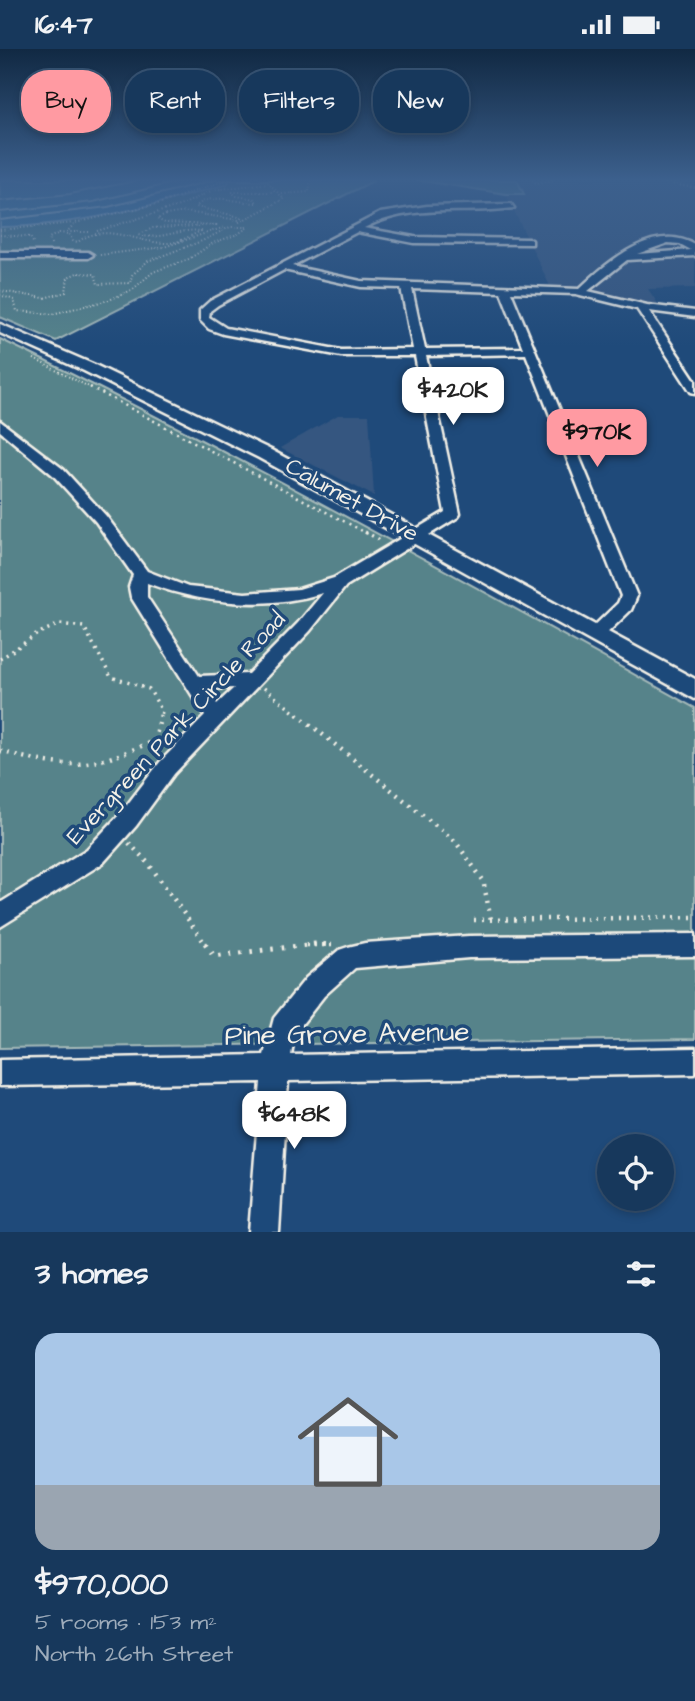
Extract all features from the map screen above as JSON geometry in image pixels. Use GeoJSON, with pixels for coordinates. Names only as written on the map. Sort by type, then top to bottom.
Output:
{"type":"FeatureCollection","features":[{"type":"Feature","properties":{"kind":"main road","name":"Calumet Drive"},"geometry":{"type":"LineString","coordinates":[[0,328],[66,356],[263,451],[695,690]]}},
{"type":"Feature","properties":{"kind":"street"},"geometry":{"type":"LineString","coordinates":[[342,235],[209,306],[204,318],[213,327],[321,351],[357,354],[530,351]]}},
{"type":"Feature","properties":{"kind":"street"},"geometry":{"type":"LineString","coordinates":[[388,235],[415,240],[529,242]]}},
{"type":"Feature","properties":{"kind":"street"},"geometry":{"type":"LineString","coordinates":[[581,292],[593,280],[627,257],[660,240],[679,240],[695,251]]}},
{"type":"Feature","properties":{"kind":"street"},"geometry":{"type":"LineString","coordinates":[[627,257],[695,251]]}},
{"type":"Feature","properties":{"kind":"street"},"geometry":{"type":"LineString","coordinates":[[0,255],[88,255]]}},
{"type":"Feature","properties":{"kind":"street"},"geometry":{"type":"LineString","coordinates":[[282,267],[341,281],[581,292],[640,306],[695,314]]}},
{"type":"Feature","properties":{"kind":"street"},"geometry":{"type":"LineString","coordinates":[[407,286],[420,353]]}},
{"type":"Feature","properties":{"kind":"street"},"geometry":{"type":"LineString","coordinates":[[505,289],[629,596],[625,606],[596,634]]}},
{"type":"Feature","properties":{"kind":"street"},"geometry":{"type":"LineString","coordinates":[[640,306],[690,375],[695,389]]}},
{"type":"Feature","properties":{"kind":"street","name":"Evergreen Park Circle Road"},"geometry":{"type":"LineString","coordinates":[[142,575],[187,592],[245,598],[300,594],[340,582],[453,514],[420,353]]}},
{"type":"Feature","properties":{"kind":"street"},"geometry":{"type":"LineString","coordinates":[[0,425],[58,472],[101,519],[142,575],[137,587],[139,597],[217,719]]}},
{"type":"Feature","properties":{"kind":"street"},"geometry":{"type":"LineString","coordinates":[[0,441],[19,439]]}},
{"type":"Feature","properties":{"kind":"street","name":"Evergreen Park Circle Road"},"geometry":{"type":"LineString","coordinates":[[0,916],[95,856],[167,768],[304,627],[340,582]]}},
{"type":"Feature","properties":{"kind":"street"},"geometry":{"type":"LineString","coordinates":[[196,683],[254,680]]}},
{"type":"Feature","properties":{"kind":"street"},"geometry":{"type":"LineString","coordinates":[[264,1232],[275,1067],[283,1027],[315,987],[348,958],[469,947],[695,945]]}},
{"type":"Feature","properties":{"kind":"street","name":"Pine Grove Avenue"},"geometry":{"type":"LineString","coordinates":[[0,1073],[695,1061]]}},
{"type":"Feature","properties":{"kind":"path"},"geometry":{"type":"LineString","coordinates":[[6,235],[30,236],[33,243],[39,246]]}},
{"type":"Feature","properties":{"kind":"path"},"geometry":{"type":"LineString","coordinates":[[46,246],[51,244],[51,235]]}},
{"type":"Feature","properties":{"kind":"path"},"geometry":{"type":"LineString","coordinates":[[70,235],[78,243],[87,235]]}},
{"type":"Feature","properties":{"kind":"path"},"geometry":{"type":"LineString","coordinates":[[120,235],[164,243],[191,235]]}},
{"type":"Feature","properties":{"kind":"path"},"geometry":{"type":"LineString","coordinates":[[140,235],[160,238],[170,235]]}},
{"type":"Feature","properties":{"kind":"path"},"geometry":{"type":"LineString","coordinates":[[88,255],[130,254],[186,242],[204,235]]}},
{"type":"Feature","properties":{"kind":"path"},"geometry":{"type":"LineString","coordinates":[[0,293],[57,296],[65,294],[68,289],[68,277],[89,272],[95,274],[98,284],[127,284],[130,283],[133,272],[160,254],[215,235]]}},
{"type":"Feature","properties":{"kind":"path"},"geometry":{"type":"LineString","coordinates":[[0,293],[14,300],[14,307],[18,311],[33,314],[77,310],[132,290],[153,272],[189,259],[213,243],[235,235]]}},
{"type":"Feature","properties":{"kind":"path"},"geometry":{"type":"LineString","coordinates":[[28,357],[170,427],[380,540]]}},
{"type":"Feature","properties":{"kind":"path"},"geometry":{"type":"LineString","coordinates":[[0,659],[39,632],[60,624],[84,627],[111,677],[149,689],[162,711],[155,740],[127,754],[49,764],[0,751]]}},
{"type":"Feature","properties":{"kind":"path"},"geometry":{"type":"LineString","coordinates":[[254,680],[455,841],[483,880],[491,920]]}},
{"type":"Feature","properties":{"kind":"path"},"geometry":{"type":"LineString","coordinates":[[117,831],[149,864],[214,956],[315,944],[347,947],[355,957]]}},
{"type":"Feature","properties":{"kind":"path"},"geometry":{"type":"LineString","coordinates":[[474,920],[695,917]]}},
{"type":"Feature","properties":{"kind":"shaded area"},"geometry":{"type":"Polygon","coordinates":[[[526,235],[695,235],[695,288],[648,289],[660,307],[603,292],[550,286],[526,235]]]}},
{"type":"Feature","properties":{"kind":"shaded area"},"geometry":{"type":"Polygon","coordinates":[[[338,415],[369,415],[374,496],[280,448],[338,415]]]}},
{"type":"Feature","properties":{"kind":"green space"},"geometry":{"type":"Polygon","coordinates":[[[0,235],[266,235],[56,341],[0,317],[0,235]]]}},
{"type":"Feature","properties":{"kind":"green space"},"geometry":{"type":"Polygon","coordinates":[[[0,339],[263,472],[695,708],[695,1039],[0,1048],[0,339]]]}}]}
